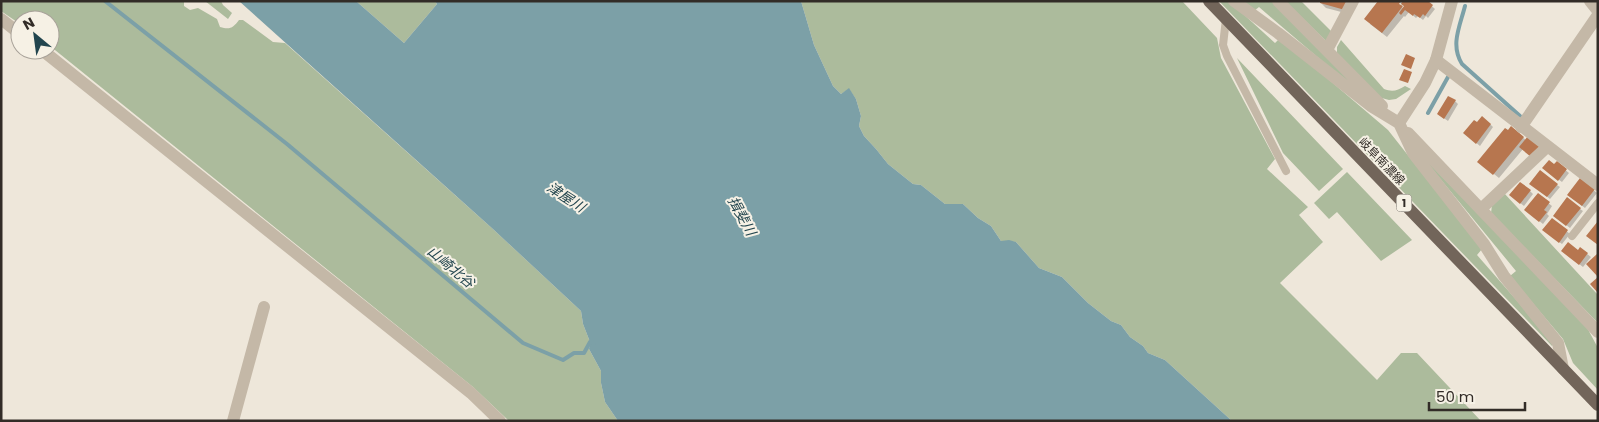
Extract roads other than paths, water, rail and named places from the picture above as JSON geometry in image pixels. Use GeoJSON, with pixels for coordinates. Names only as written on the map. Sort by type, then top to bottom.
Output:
{"type":"FeatureCollection","features":[{"type":"Feature","properties":{"kind":"main road","name":"岐阜南濃線"},"geometry":{"type":"LineString","coordinates":[[1209,1],[1598,405]]}},
{"type":"Feature","properties":{"kind":"street"},"geometry":{"type":"LineString","coordinates":[[1234,1],[1371,106],[1399,123],[1413,153],[1484,244],[1504,276],[1558,343],[1563,369]]}},
{"type":"Feature","properties":{"kind":"street"},"geometry":{"type":"LineString","coordinates":[[1278,1],[1399,123],[1598,332]]}},
{"type":"Feature","properties":{"kind":"street"},"geometry":{"type":"LineString","coordinates":[[1327,50],[1353,1]]}},
{"type":"Feature","properties":{"kind":"street"},"geometry":{"type":"LineString","coordinates":[[1590,1],[1598,11]]}},
{"type":"Feature","properties":{"kind":"street"},"geometry":{"type":"LineString","coordinates":[[1399,123],[1425,83],[1436,60],[1449,3]]}},
{"type":"Feature","properties":{"kind":"street"},"geometry":{"type":"LineString","coordinates":[[1521,126],[1598,15]]}},
{"type":"Feature","properties":{"kind":"street"},"geometry":{"type":"LineString","coordinates":[[55,60],[472,393],[500,421]]}},
{"type":"Feature","properties":{"kind":"street"},"geometry":{"type":"LineString","coordinates":[[1436,60],[1598,185]]}},
{"type":"Feature","properties":{"kind":"street"},"geometry":{"type":"LineString","coordinates":[[1482,209],[1547,146]]}},
{"type":"Feature","properties":{"kind":"street"},"geometry":{"type":"LineString","coordinates":[[234,421],[264,307]]}},
{"type":"Feature","properties":{"kind":"lane"},"geometry":{"type":"LineString","coordinates":[[1226,19],[1223,45],[1227,56],[1286,172]]}},
{"type":"Feature","properties":{"kind":"lane"},"geometry":{"type":"LineString","coordinates":[[1572,236],[1598,203]]}},
{"type":"Feature","properties":{"kind":"water"},"geometry":{"type":"Polygon","coordinates":[[[239,1],[356,1],[404,43],[437,4],[435,1],[801,1],[814,45],[833,86],[841,94],[849,88],[856,99],[861,116],[859,126],[864,136],[888,164],[913,184],[921,185],[945,204],[963,204],[978,218],[991,226],[1001,241],[1009,240],[1016,242],[1039,268],[1062,277],[1088,303],[1111,321],[1121,325],[1130,337],[1143,346],[1148,353],[1165,360],[1232,421],[618,421],[605,402],[601,383],[601,371],[589,349],[590,342],[583,324],[581,311],[494,230],[239,1]]]}},
{"type":"Feature","properties":{"kind":"waterway","name":"山崎北谷"},"geometry":{"type":"LineString","coordinates":[[105,1],[287,144],[523,343],[563,360],[574,353],[584,353],[590,342],[594,343]]}},
{"type":"Feature","properties":{"kind":"waterway"},"geometry":{"type":"LineString","coordinates":[[1465,6],[1457,35],[1458,57],[1462,64],[1520,116]]}},
{"type":"Feature","properties":{"kind":"waterway"},"geometry":{"type":"LineString","coordinates":[[1428,113],[1448,77]]}},
{"type":"Feature","properties":{"kind":"water label","name":"津屋川"},"geometry":{"type":"Point","coordinates":[566,197]}},
{"type":"Feature","properties":{"kind":"water label","name":"揖斐川"},"geometry":{"type":"Point","coordinates":[742,216]}}]}
